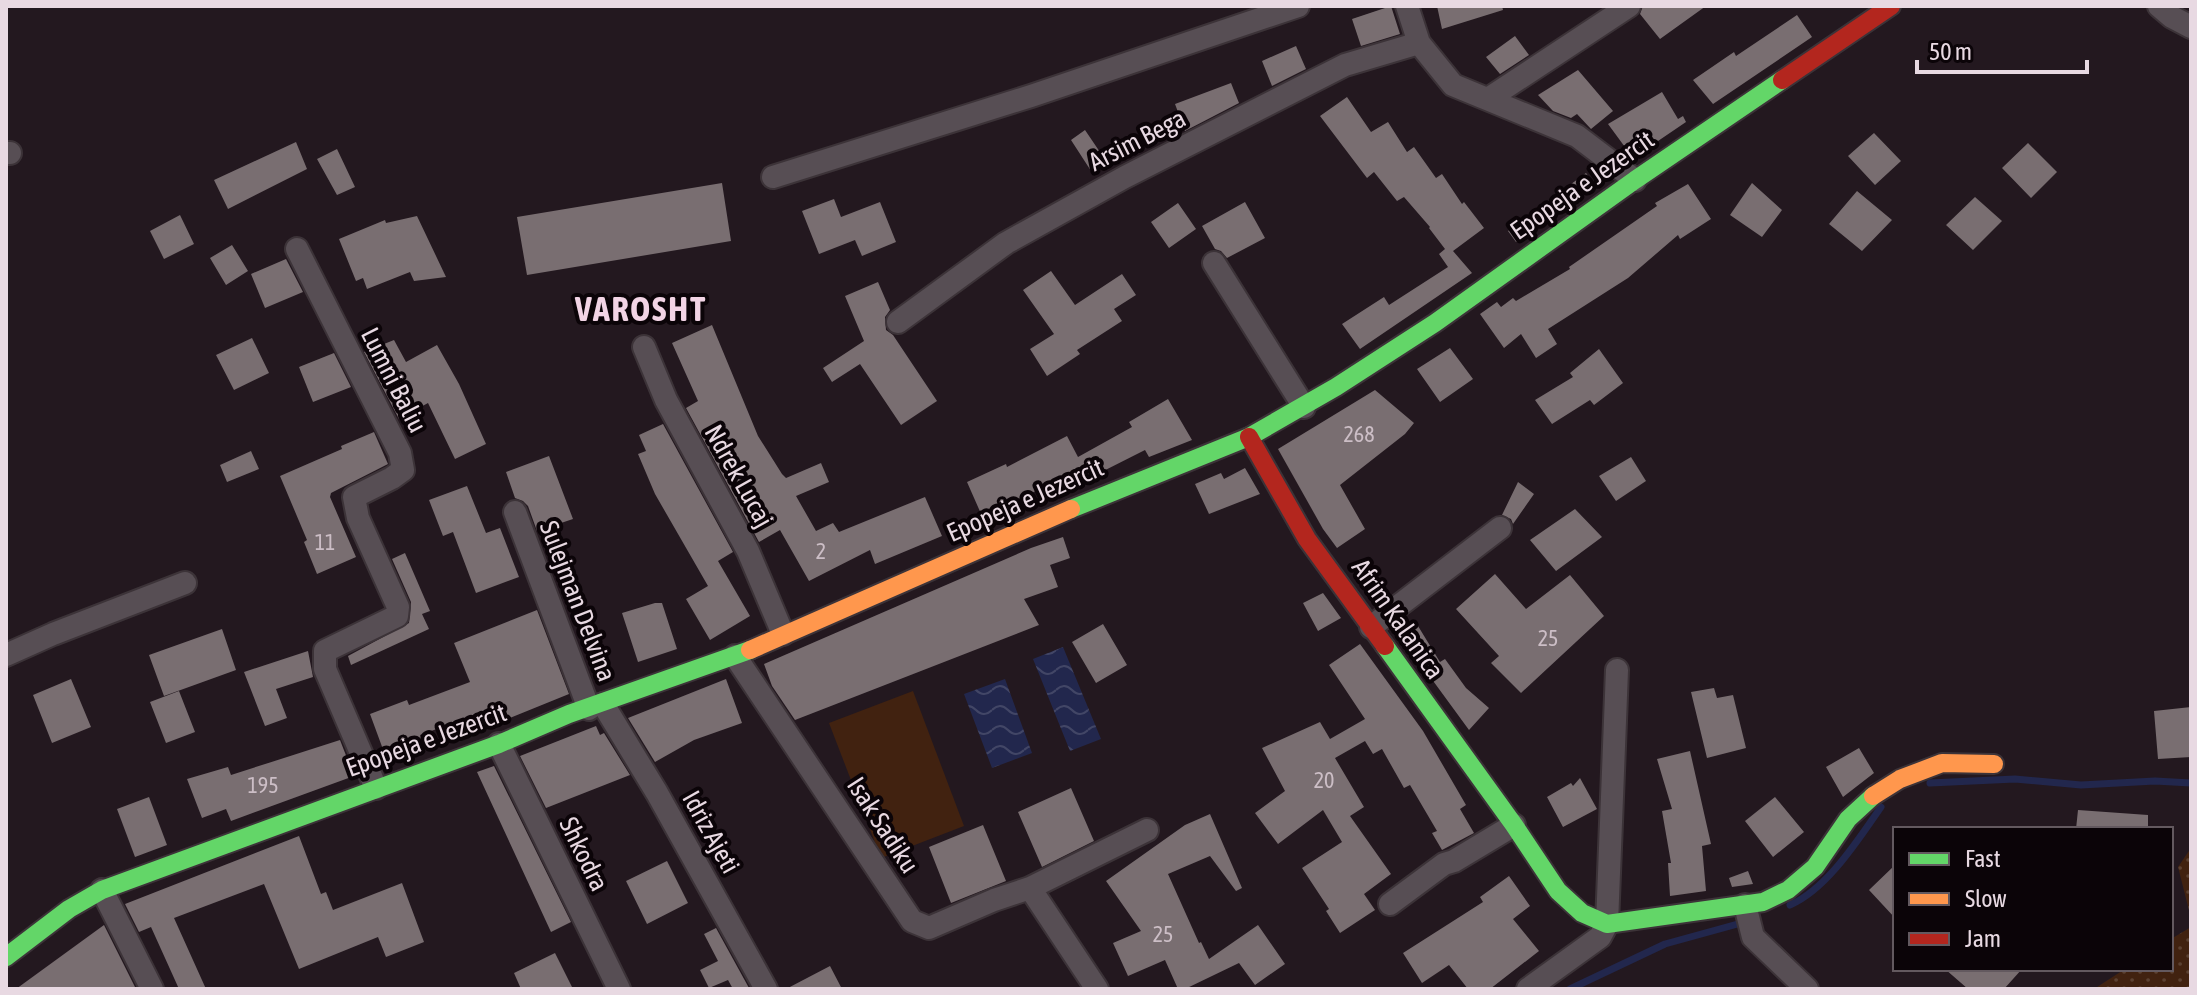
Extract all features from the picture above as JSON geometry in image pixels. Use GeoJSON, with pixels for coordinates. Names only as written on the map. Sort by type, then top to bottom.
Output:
{"type":"FeatureCollection","features":[{"type":"Feature","properties":{"kind":"main road","name":"Epopeja e Jezercit"},"geometry":{"type":"LineString","coordinates":[[6,957],[69,909],[102,890],[499,744],[569,714],[735,656],[1093,500],[1249,437],[1304,407],[1435,323],[1635,180],[1891,6]]}},
{"type":"Feature","properties":{"kind":"main road","name":"Afrim Kalanica"},"geometry":{"type":"LineString","coordinates":[[1249,437],[1307,539],[1514,825],[1558,891],[1582,913],[1607,924]]}},
{"type":"Feature","properties":{"kind":"main road"},"geometry":{"type":"LineString","coordinates":[[1607,924],[1749,919],[1763,902],[1788,890],[1815,867],[1848,819],[1868,799],[1900,779],[1942,763],[1994,764]]}},
{"type":"Feature","properties":{"kind":"street"},"geometry":{"type":"LineString","coordinates":[[773,177],[1031,96],[1298,6]]}},
{"type":"Feature","properties":{"kind":"street"},"geometry":{"type":"LineString","coordinates":[[1407,6],[1419,43],[1453,85],[1577,136],[1635,180]]}},
{"type":"Feature","properties":{"kind":"street"},"geometry":{"type":"LineString","coordinates":[[1488,99],[1629,6]]}},
{"type":"Feature","properties":{"kind":"street"},"geometry":{"type":"LineString","coordinates":[[2159,6],[2191,27]]}},
{"type":"Feature","properties":{"kind":"street","name":"Arsim Bega"},"geometry":{"type":"LineString","coordinates":[[898,322],[1006,243],[1125,177],[1345,65],[1419,43]]}},
{"type":"Feature","properties":{"kind":"street","name":"Lumni Baliu"},"geometry":{"type":"LineString","coordinates":[[297,249],[395,443],[403,470],[354,497],[358,518],[398,607],[397,616],[325,651],[325,669],[376,788]]}},
{"type":"Feature","properties":{"kind":"street"},"geometry":{"type":"LineString","coordinates":[[1214,263],[1304,407]]}},
{"type":"Feature","properties":{"kind":"street","name":"Ndrek Lucaj"},"geometry":{"type":"LineString","coordinates":[[644,347],[666,400],[742,539],[783,634]]}},
{"type":"Feature","properties":{"kind":"street","name":"Sulejman Delvina"},"geometry":{"type":"LineString","coordinates":[[515,512],[596,707]]}},
{"type":"Feature","properties":{"kind":"street"},"geometry":{"type":"LineString","coordinates":[[1371,627],[1500,528]]}},
{"type":"Feature","properties":{"kind":"street"},"geometry":{"type":"LineString","coordinates":[[6,655],[185,583]]}},
{"type":"Feature","properties":{"kind":"street","name":"Isak Sadiku"},"geometry":{"type":"LineString","coordinates":[[735,656],[912,921],[929,928],[1030,888],[1147,830]]}},
{"type":"Feature","properties":{"kind":"street"},"geometry":{"type":"LineString","coordinates":[[1528,989],[1600,937],[1607,924],[1617,670]]}},
{"type":"Feature","properties":{"kind":"street","name":"Idriz Ajeti"},"geometry":{"type":"LineString","coordinates":[[596,707],[657,793],[766,989]]}},
{"type":"Feature","properties":{"kind":"street","name":"Shkodra"},"geometry":{"type":"LineString","coordinates":[[499,744],[619,989]]}},
{"type":"Feature","properties":{"kind":"street"},"geometry":{"type":"LineString","coordinates":[[1390,904],[1444,864],[1514,825]]}},
{"type":"Feature","properties":{"kind":"street"},"geometry":{"type":"LineString","coordinates":[[1030,888],[1097,989]]}},
{"type":"Feature","properties":{"kind":"street"},"geometry":{"type":"LineString","coordinates":[[102,890],[152,989]]}},
{"type":"Feature","properties":{"kind":"street"},"geometry":{"type":"LineString","coordinates":[[1749,919],[1807,989]]}},
{"type":"Feature","properties":{"kind":"shaded area"},"geometry":{"type":"Polygon","coordinates":[[[913,691],[964,826],[881,858],[829,723],[913,691]]]}},
{"type":"Feature","properties":{"kind":"shaded area"},"geometry":{"type":"Polygon","coordinates":[[[2191,848],[2191,918],[2178,867],[2191,848]]]}},
{"type":"Feature","properties":{"kind":"shaded area"},"geometry":{"type":"Polygon","coordinates":[[[2191,927],[2191,989],[2094,989],[2122,971],[2173,971],[2173,938],[2191,927]]]}},
{"type":"Feature","properties":{"kind":"water"},"geometry":{"type":"Polygon","coordinates":[[[1063,647],[1101,739],[1070,751],[1033,659],[1063,647]]]}},
{"type":"Feature","properties":{"kind":"water"},"geometry":{"type":"Polygon","coordinates":[[[1005,679],[1032,753],[992,768],[964,694],[1005,679]]]}},
{"type":"Feature","properties":{"kind":"building"},"geometry":{"type":"Polygon","coordinates":[[[1391,6],[1400,34],[1361,46],[1352,19],[1391,6]]]}},
{"type":"Feature","properties":{"kind":"building"},"geometry":{"type":"Polygon","coordinates":[[[1437,6],[1502,6],[1503,10],[1442,29],[1437,6]]]}},
{"type":"Feature","properties":{"kind":"building"},"geometry":{"type":"Polygon","coordinates":[[[1643,6],[1706,6],[1660,39],[1640,14],[1643,6]]]}},
{"type":"Feature","properties":{"kind":"building"},"geometry":{"type":"Polygon","coordinates":[[[1797,15],[1812,37],[1713,104],[1693,80],[1734,52],[1736,56],[1797,15]]]}},
{"type":"Feature","properties":{"kind":"building"},"geometry":{"type":"Polygon","coordinates":[[[1515,36],[1529,55],[1500,74],[1486,57],[1515,36]]]}},
{"type":"Feature","properties":{"kind":"building"},"geometry":{"type":"Polygon","coordinates":[[[1296,46],[1306,69],[1272,86],[1262,61],[1296,46]]]}},
{"type":"Feature","properties":{"kind":"building"},"geometry":{"type":"Polygon","coordinates":[[[1578,70],[1613,111],[1591,129],[1577,114],[1571,118],[1553,111],[1538,95],[1578,70]]]}},
{"type":"Feature","properties":{"kind":"building"},"geometry":{"type":"Polygon","coordinates":[[[1231,83],[1239,103],[1185,131],[1175,104],[1231,83]]]}},
{"type":"Feature","properties":{"kind":"building"},"geometry":{"type":"Polygon","coordinates":[[[1662,92],[1678,119],[1683,116],[1686,122],[1633,158],[1608,124],[1662,92]]]}},
{"type":"Feature","properties":{"kind":"building"},"geometry":{"type":"Polygon","coordinates":[[[1347,97],[1371,132],[1388,122],[1407,152],[1414,147],[1436,178],[1442,174],[1462,204],[1464,202],[1484,228],[1453,251],[1472,273],[1360,349],[1342,324],[1384,297],[1389,305],[1448,267],[1439,254],[1445,249],[1430,227],[1404,197],[1397,201],[1374,172],[1367,178],[1320,116],[1347,97]]]}},
{"type":"Feature","properties":{"kind":"building"},"geometry":{"type":"Polygon","coordinates":[[[1085,130],[1108,164],[1093,174],[1071,140],[1085,130]]]}},
{"type":"Feature","properties":{"kind":"building"},"geometry":{"type":"Polygon","coordinates":[[[1874,133],[1901,161],[1875,185],[1848,156],[1874,133]]]}},
{"type":"Feature","properties":{"kind":"building"},"geometry":{"type":"Polygon","coordinates":[[[296,142],[307,169],[228,209],[214,180],[296,142]]]}},
{"type":"Feature","properties":{"kind":"building"},"geometry":{"type":"Polygon","coordinates":[[[2028,143],[2057,172],[2031,198],[2002,168],[2028,143]]]}},
{"type":"Feature","properties":{"kind":"building"},"geometry":{"type":"Polygon","coordinates":[[[337,149],[355,187],[337,195],[317,159],[337,149]]]}},
{"type":"Feature","properties":{"kind":"building"},"geometry":{"type":"Polygon","coordinates":[[[1586,173],[1595,185],[1516,242],[1508,231],[1586,173]]]}},
{"type":"Feature","properties":{"kind":"building"},"geometry":{"type":"Polygon","coordinates":[[[722,183],[731,241],[527,275],[517,217],[722,183]]]}},
{"type":"Feature","properties":{"kind":"building"},"geometry":{"type":"Polygon","coordinates":[[[1752,183],[1782,210],[1762,237],[1730,215],[1752,183]]]}},
{"type":"Feature","properties":{"kind":"building"},"geometry":{"type":"Polygon","coordinates":[[[1688,184],[1711,219],[1680,239],[1678,235],[1628,278],[1548,329],[1557,344],[1536,358],[1521,334],[1504,348],[1480,314],[1497,302],[1501,307],[1513,298],[1516,301],[1570,269],[1657,206],[1655,203],[1688,184]]]}},
{"type":"Feature","properties":{"kind":"building"},"geometry":{"type":"Polygon","coordinates":[[[1857,191],[1892,220],[1862,251],[1829,224],[1857,191]]]}},
{"type":"Feature","properties":{"kind":"building"},"geometry":{"type":"Polygon","coordinates":[[[1975,197],[2002,221],[1973,250],[1946,225],[1975,197]]]}},
{"type":"Feature","properties":{"kind":"building"},"geometry":{"type":"Polygon","coordinates":[[[834,199],[841,217],[880,202],[896,242],[862,256],[855,240],[819,254],[802,211],[834,199]]]}},
{"type":"Feature","properties":{"kind":"building"},"geometry":{"type":"Polygon","coordinates":[[[1245,202],[1265,238],[1227,258],[1215,249],[1202,226],[1245,202]]]}},
{"type":"Feature","properties":{"kind":"building"},"geometry":{"type":"Polygon","coordinates":[[[1178,203],[1196,229],[1169,248],[1151,222],[1178,203]]]}},
{"type":"Feature","properties":{"kind":"building"},"geometry":{"type":"Polygon","coordinates":[[[180,215],[194,244],[164,259],[150,231],[180,215]]]}},
{"type":"Feature","properties":{"kind":"building"},"geometry":{"type":"Polygon","coordinates":[[[417,216],[446,277],[414,281],[410,272],[367,289],[363,278],[356,281],[339,239],[385,220],[386,223],[417,216]]]}},
{"type":"Feature","properties":{"kind":"building"},"geometry":{"type":"Polygon","coordinates":[[[232,245],[248,271],[226,285],[210,258],[232,245]]]}},
{"type":"Feature","properties":{"kind":"building"},"geometry":{"type":"Polygon","coordinates":[[[286,259],[303,292],[265,308],[251,274],[286,259]]]}},
{"type":"Feature","properties":{"kind":"building"},"geometry":{"type":"Polygon","coordinates":[[[1051,271],[1075,305],[1122,274],[1136,295],[1114,309],[1122,321],[1077,350],[1080,354],[1047,376],[1030,349],[1054,334],[1023,290],[1051,271]]]}},
{"type":"Feature","properties":{"kind":"building"},"geometry":{"type":"Polygon","coordinates":[[[878,282],[890,310],[885,317],[886,330],[893,335],[937,401],[901,425],[860,364],[832,382],[823,368],[864,341],[845,296],[878,282]]]}},
{"type":"Feature","properties":{"kind":"building"},"geometry":{"type":"Polygon","coordinates":[[[712,325],[758,436],[782,474],[786,478],[821,463],[829,482],[796,496],[816,531],[833,523],[839,532],[925,497],[942,536],[875,564],[870,550],[809,581],[780,530],[759,542],[686,408],[698,401],[672,343],[712,325]]]}},
{"type":"Feature","properties":{"kind":"building"},"geometry":{"type":"Polygon","coordinates":[[[252,338],[269,373],[234,390],[216,355],[252,338]]]}},
{"type":"Feature","properties":{"kind":"building"},"geometry":{"type":"Polygon","coordinates":[[[394,340],[406,362],[437,345],[459,384],[486,444],[455,459],[428,403],[399,419],[364,352],[394,340]]]}},
{"type":"Feature","properties":{"kind":"building"},"geometry":{"type":"Polygon","coordinates":[[[1450,348],[1473,379],[1440,402],[1417,369],[1450,348]]]}},
{"type":"Feature","properties":{"kind":"building"},"geometry":{"type":"Polygon","coordinates":[[[1599,349],[1623,383],[1594,405],[1590,400],[1552,424],[1535,400],[1573,377],[1570,373],[1599,349]]]}},
{"type":"Feature","properties":{"kind":"building"},"geometry":{"type":"Polygon","coordinates":[[[334,353],[351,387],[313,402],[299,367],[334,353]]]}},
{"type":"Feature","properties":{"kind":"building"},"geometry":{"type":"Polygon","coordinates":[[[1375,390],[1414,423],[1405,434],[1340,485],[1365,529],[1337,548],[1278,449],[1375,390]]]}},
{"type":"Feature","properties":{"kind":"building"},"geometry":{"type":"Polygon","coordinates":[[[1168,399],[1192,440],[1149,457],[1145,450],[1044,501],[1038,490],[982,516],[967,482],[1006,464],[1007,467],[1067,436],[1078,457],[1132,427],[1129,422],[1168,399]]]}},
{"type":"Feature","properties":{"kind":"building"},"geometry":{"type":"Polygon","coordinates":[[[663,424],[733,552],[718,561],[750,616],[710,640],[686,599],[708,586],[655,494],[638,454],[646,451],[639,435],[663,424]]]}},
{"type":"Feature","properties":{"kind":"building"},"geometry":{"type":"Polygon","coordinates":[[[374,432],[388,464],[331,493],[330,497],[356,557],[317,574],[304,542],[307,540],[280,476],[374,432]]]}},
{"type":"Feature","properties":{"kind":"building"},"geometry":{"type":"Polygon","coordinates":[[[251,451],[259,469],[227,482],[220,465],[251,451]]]}},
{"type":"Feature","properties":{"kind":"building"},"geometry":{"type":"Polygon","coordinates":[[[549,456],[573,519],[537,531],[528,506],[515,498],[506,472],[549,456]]]}},
{"type":"Feature","properties":{"kind":"building"},"geometry":{"type":"Polygon","coordinates":[[[1631,457],[1646,481],[1616,501],[1599,476],[1631,457]]]}},
{"type":"Feature","properties":{"kind":"building"},"geometry":{"type":"Polygon","coordinates":[[[1245,468],[1260,494],[1209,514],[1195,484],[1221,473],[1224,479],[1245,468]]]}},
{"type":"Feature","properties":{"kind":"building"},"geometry":{"type":"Polygon","coordinates":[[[1518,482],[1534,494],[1513,524],[1511,519],[1502,515],[1518,482]]]}},
{"type":"Feature","properties":{"kind":"building"},"geometry":{"type":"Polygon","coordinates":[[[467,486],[486,533],[500,528],[519,577],[476,593],[453,532],[443,536],[429,500],[467,486]]]}},
{"type":"Feature","properties":{"kind":"building"},"geometry":{"type":"Polygon","coordinates":[[[1575,509],[1602,537],[1556,571],[1530,540],[1575,509]]]}},
{"type":"Feature","properties":{"kind":"building"},"geometry":{"type":"Polygon","coordinates":[[[1063,537],[1070,558],[1050,565],[1058,587],[1024,599],[1039,625],[795,720],[772,686],[764,664],[1063,537]]]}},
{"type":"Feature","properties":{"kind":"building"},"geometry":{"type":"Polygon","coordinates":[[[405,553],[430,611],[422,614],[429,629],[351,665],[348,656],[409,623],[411,602],[392,559],[405,553]]]}},
{"type":"Feature","properties":{"kind":"building"},"geometry":{"type":"Polygon","coordinates":[[[1495,574],[1526,609],[1570,575],[1604,616],[1521,693],[1491,663],[1499,656],[1456,609],[1495,574]]]}},
{"type":"Feature","properties":{"kind":"building"},"geometry":{"type":"Polygon","coordinates":[[[1323,593],[1341,618],[1318,631],[1303,603],[1323,593]]]}},
{"type":"Feature","properties":{"kind":"building"},"geometry":{"type":"Polygon","coordinates":[[[662,603],[677,649],[638,662],[622,613],[662,603]]]}},
{"type":"Feature","properties":{"kind":"building"},"geometry":{"type":"Polygon","coordinates":[[[537,610],[569,694],[465,736],[459,721],[420,735],[426,750],[388,763],[370,714],[407,700],[409,705],[470,682],[454,643],[537,610]]]}},
{"type":"Feature","properties":{"kind":"building"},"geometry":{"type":"Polygon","coordinates":[[[1103,624],[1127,665],[1096,683],[1072,642],[1103,624]]]}},
{"type":"Feature","properties":{"kind":"building"},"geometry":{"type":"Polygon","coordinates":[[[1418,626],[1440,662],[1445,659],[1466,688],[1489,708],[1469,730],[1401,637],[1418,626]]]}},
{"type":"Feature","properties":{"kind":"building"},"geometry":{"type":"Polygon","coordinates":[[[222,629],[236,670],[164,696],[149,655],[222,629]]]}},
{"type":"Feature","properties":{"kind":"building"},"geometry":{"type":"Polygon","coordinates":[[[1360,644],[1423,731],[1466,805],[1460,809],[1474,833],[1442,850],[1432,833],[1437,831],[1410,785],[1404,788],[1382,749],[1373,754],[1365,741],[1335,758],[1364,807],[1350,816],[1391,874],[1364,894],[1375,910],[1340,933],[1326,911],[1329,909],[1302,868],[1342,842],[1323,810],[1278,844],[1255,813],[1285,791],[1262,748],[1320,722],[1330,739],[1365,719],[1329,665],[1360,644]]]}},
{"type":"Feature","properties":{"kind":"building"},"geometry":{"type":"Polygon","coordinates":[[[308,651],[313,677],[276,689],[287,718],[265,726],[244,672],[308,651]]]}},
{"type":"Feature","properties":{"kind":"building"},"geometry":{"type":"Polygon","coordinates":[[[71,679],[91,727],[52,743],[33,695],[71,679]]]}},
{"type":"Feature","properties":{"kind":"building"},"geometry":{"type":"Polygon","coordinates":[[[726,679],[742,723],[694,740],[655,762],[628,718],[726,679]]]}},
{"type":"Feature","properties":{"kind":"building"},"geometry":{"type":"Polygon","coordinates":[[[1714,688],[1717,698],[1733,695],[1746,748],[1707,758],[1691,692],[1714,688]]]}},
{"type":"Feature","properties":{"kind":"building"},"geometry":{"type":"Polygon","coordinates":[[[179,691],[195,732],[166,743],[150,702],[179,691]]]}},
{"type":"Feature","properties":{"kind":"building"},"geometry":{"type":"Polygon","coordinates":[[[2191,707],[2191,757],[2158,759],[2154,711],[2191,707]]]}},
{"type":"Feature","properties":{"kind":"building"},"geometry":{"type":"Polygon","coordinates":[[[596,726],[600,735],[604,733],[630,775],[546,808],[520,756],[596,726]]]}},
{"type":"Feature","properties":{"kind":"building"},"geometry":{"type":"Polygon","coordinates":[[[340,740],[354,776],[231,821],[226,809],[202,818],[187,779],[228,767],[231,775],[340,740]]]}},
{"type":"Feature","properties":{"kind":"building"},"geometry":{"type":"Polygon","coordinates":[[[1859,748],[1874,773],[1843,797],[1826,767],[1859,748]]]}},
{"type":"Feature","properties":{"kind":"building"},"geometry":{"type":"Polygon","coordinates":[[[1690,751],[1711,844],[1702,846],[1706,891],[1670,896],[1668,863],[1671,863],[1662,811],[1672,809],[1657,759],[1690,751]]]}},
{"type":"Feature","properties":{"kind":"building"},"geometry":{"type":"Polygon","coordinates":[[[494,766],[571,922],[551,932],[477,772],[494,766]]]}},
{"type":"Feature","properties":{"kind":"building"},"geometry":{"type":"Polygon","coordinates":[[[1580,778],[1597,809],[1563,827],[1547,797],[1571,783],[1573,786],[1580,778]]]}},
{"type":"Feature","properties":{"kind":"building"},"geometry":{"type":"Polygon","coordinates":[[[1071,788],[1094,841],[1042,867],[1018,812],[1071,788]]]}},
{"type":"Feature","properties":{"kind":"building"},"geometry":{"type":"Polygon","coordinates":[[[149,797],[167,845],[135,857],[117,809],[149,797]]]}},
{"type":"Feature","properties":{"kind":"building"},"geometry":{"type":"Polygon","coordinates":[[[1775,797],[1804,832],[1773,857],[1745,821],[1775,797]]]}},
{"type":"Feature","properties":{"kind":"building"},"geometry":{"type":"Polygon","coordinates":[[[2078,810],[2148,815],[2148,827],[2076,827],[2078,810]]]}},
{"type":"Feature","properties":{"kind":"building"},"geometry":{"type":"Polygon","coordinates":[[[1210,814],[1242,888],[1236,891],[1210,856],[1168,874],[1199,943],[1209,959],[1258,925],[1285,964],[1255,985],[1239,963],[1185,989],[1178,989],[1165,960],[1128,976],[1113,943],[1141,931],[1106,881],[1185,825],[1210,814]]]}},
{"type":"Feature","properties":{"kind":"building"},"geometry":{"type":"Polygon","coordinates":[[[983,825],[1006,881],[951,903],[929,847],[983,825]]]}},
{"type":"Feature","properties":{"kind":"building"},"geometry":{"type":"Polygon","coordinates":[[[299,836],[321,894],[326,892],[333,910],[402,883],[424,942],[386,957],[378,937],[299,969],[264,884],[174,918],[206,989],[179,989],[151,927],[139,932],[125,904],[299,836]]]}},
{"type":"Feature","properties":{"kind":"building"},"geometry":{"type":"Polygon","coordinates":[[[667,861],[688,903],[647,924],[626,881],[667,861]]]}},
{"type":"Feature","properties":{"kind":"building"},"geometry":{"type":"Polygon","coordinates":[[[1893,867],[1893,916],[1869,890],[1893,867]]]}},
{"type":"Feature","properties":{"kind":"building"},"geometry":{"type":"Polygon","coordinates":[[[1748,871],[1753,884],[1732,887],[1729,878],[1748,871]]]}},
{"type":"Feature","properties":{"kind":"building"},"geometry":{"type":"Polygon","coordinates":[[[1509,876],[1530,906],[1513,919],[1539,951],[1490,989],[1468,989],[1449,965],[1422,983],[1403,953],[1483,902],[1480,897],[1509,876]]]}},
{"type":"Feature","properties":{"kind":"building"},"geometry":{"type":"Polygon","coordinates":[[[104,925],[136,989],[16,989],[104,925]]]}},
{"type":"Feature","properties":{"kind":"building"},"geometry":{"type":"Polygon","coordinates":[[[716,928],[750,989],[733,989],[728,980],[709,988],[700,970],[718,961],[704,934],[716,928]]]}},
{"type":"Feature","properties":{"kind":"building"},"geometry":{"type":"Polygon","coordinates":[[[555,953],[573,989],[521,989],[514,973],[555,953]]]}},
{"type":"Feature","properties":{"kind":"building"},"geometry":{"type":"Polygon","coordinates":[[[830,966],[842,989],[786,989],[830,966]]]}},
{"type":"Feature","properties":{"kind":"building"},"geometry":{"type":"Polygon","coordinates":[[[1947,971],[2020,971],[2004,989],[1968,989],[1947,971]]]}},
{"type":"Feature","properties":{"kind":"waterway"},"geometry":{"type":"LineString","coordinates":[[1930,783],[2015,779],[2081,785],[2155,781],[2191,783]]}},
{"type":"Feature","properties":{"kind":"waterway"},"geometry":{"type":"LineString","coordinates":[[1790,905],[1804,898],[1829,876],[1881,807]]}},
{"type":"Feature","properties":{"kind":"waterway"},"geometry":{"type":"LineString","coordinates":[[1570,989],[1665,944],[1745,922]]}},
{"type":"Feature","properties":{"kind":"traffic: fast"},"geometry":{"type":"LineString","coordinates":[[1071,509],[1249,437],[1336,387],[1435,323],[1635,180],[1782,80]]}},
{"type":"Feature","properties":{"kind":"traffic: fast"},"geometry":{"type":"LineString","coordinates":[[1385,646],[1558,891],[1582,913],[1607,924],[1763,902],[1788,890],[1815,867],[1848,819],[1873,796]]}},
{"type":"Feature","properties":{"kind":"traffic: fast"},"geometry":{"type":"LineString","coordinates":[[6,957],[69,909],[102,890],[499,744],[569,714],[750,650]]}},
{"type":"Feature","properties":{"kind":"traffic: slow"},"geometry":{"type":"LineString","coordinates":[[750,650],[1071,509]]}},
{"type":"Feature","properties":{"kind":"traffic: slow"},"geometry":{"type":"LineString","coordinates":[[1873,796],[1900,779],[1942,763],[1994,764]]}},
{"type":"Feature","properties":{"kind":"traffic: jam"},"geometry":{"type":"LineString","coordinates":[[1782,80],[1891,6]]}},
{"type":"Feature","properties":{"kind":"traffic: jam"},"geometry":{"type":"LineString","coordinates":[[1249,437],[1307,539],[1385,646]]}},
{"type":"Feature","properties":{"kind":"district","name":"VAROSHT"},"geometry":{"type":"Point","coordinates":[641,308]}}]}
